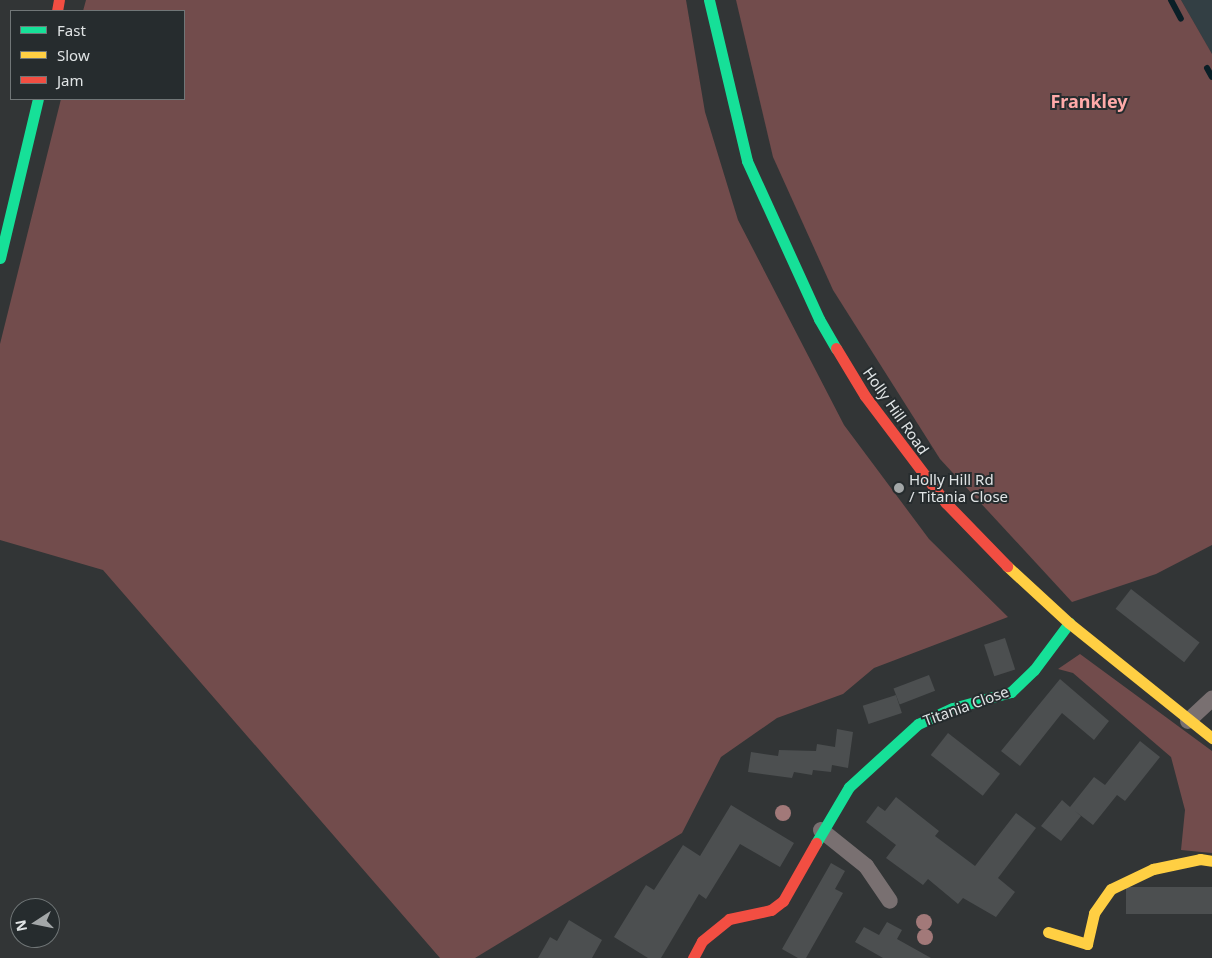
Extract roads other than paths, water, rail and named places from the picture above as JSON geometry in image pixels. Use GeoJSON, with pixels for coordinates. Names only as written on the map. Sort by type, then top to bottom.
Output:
{"type":"FeatureCollection","features":[{"type":"Feature","properties":{"kind":"street","name":"Holly Hill Road"},"geometry":{"type":"LineString","coordinates":[[709,0],[747,161],[819,319],[865,396],[946,503],[990,551],[1069,623],[1188,721],[1212,738]]}},
{"type":"Feature","properties":{"kind":"street"},"geometry":{"type":"LineString","coordinates":[[0,258],[38,100]]}},
{"type":"Feature","properties":{"kind":"street","name":"Titania Close"},"geometry":{"type":"LineString","coordinates":[[693,958],[702,942],[729,920],[771,910],[782,901],[821,830],[849,786],[918,724],[953,708],[1011,692],[1034,670],[1069,623]]}},
{"type":"Feature","properties":{"kind":"street"},"geometry":{"type":"LineString","coordinates":[[1188,721],[1212,699]]}},
{"type":"Feature","properties":{"kind":"street"},"geometry":{"type":"LineString","coordinates":[[821,830],[866,866],[890,901]]}},
{"type":"Feature","properties":{"kind":"street"},"geometry":{"type":"LineString","coordinates":[[1048,932],[1086,944],[1094,913],[1111,889],[1153,869],[1200,860],[1212,861]]}},
{"type":"Feature","properties":{"kind":"waterway"},"geometry":{"type":"LineString","coordinates":[[1171,0],[1181,19]]}},
{"type":"Feature","properties":{"kind":"waterway"},"geometry":{"type":"LineString","coordinates":[[1207,68],[1212,77]]}},
{"type":"Feature","properties":{"kind":"place","name":"Holly Hill Rd / Titania Close"},"geometry":{"type":"Point","coordinates":[899,488]}},
{"type":"Feature","properties":{"kind":"district","name":"Frankley"},"geometry":{"type":"Point","coordinates":[1089,101]}}]}
